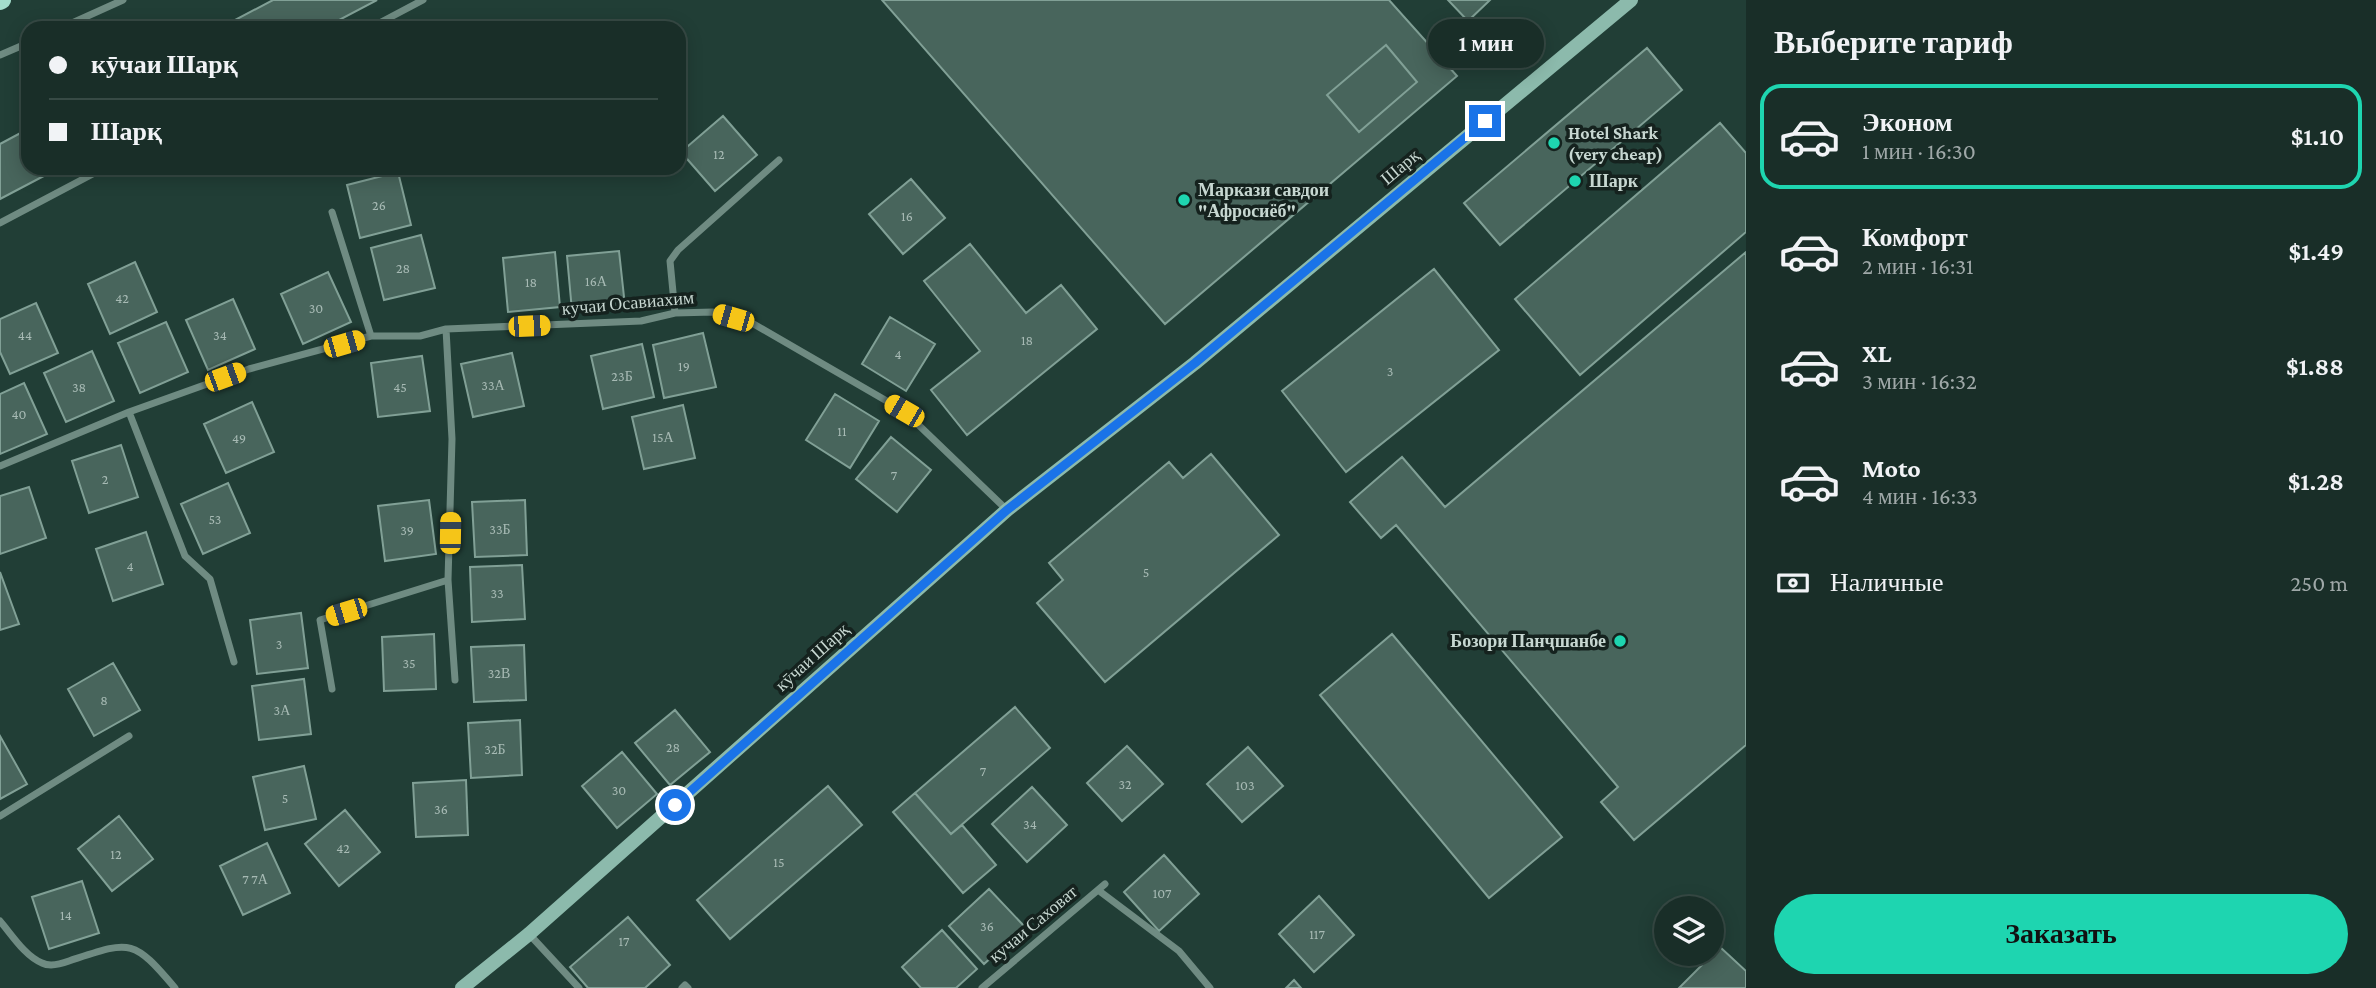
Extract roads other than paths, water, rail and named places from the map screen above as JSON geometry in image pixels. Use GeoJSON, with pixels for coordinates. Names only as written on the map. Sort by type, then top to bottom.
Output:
{"type":"FeatureCollection","features":[{"type":"Feature","properties":{"kind":"main road","name":"Шарқ"},"geometry":{"type":"LineString","coordinates":[[1195,363],[1631,0]]}},
{"type":"Feature","properties":{"kind":"main road","name":"кӯчаи Шарқ"},"geometry":{"type":"LineString","coordinates":[[462,988],[529,934],[1007,510],[1195,363]]}},
{"type":"Feature","properties":{"kind":"street"},"geometry":{"type":"LineString","coordinates":[[76,21],[123,0]]}},
{"type":"Feature","properties":{"kind":"street"},"geometry":{"type":"LineString","coordinates":[[383,21],[423,0]]}},
{"type":"Feature","properties":{"kind":"street"},"geometry":{"type":"LineString","coordinates":[[0,55],[21,46]]}},
{"type":"Feature","properties":{"kind":"street"},"geometry":{"type":"LineString","coordinates":[[674,313],[670,261],[678,250],[779,160]]}},
{"type":"Feature","properties":{"kind":"street"},"geometry":{"type":"LineString","coordinates":[[0,223],[91,175]]}},
{"type":"Feature","properties":{"kind":"street"},"geometry":{"type":"LineString","coordinates":[[332,212],[371,335]]}},
{"type":"Feature","properties":{"kind":"street","name":"кучаи Осавиахим"},"geometry":{"type":"LineString","coordinates":[[0,466],[129,412],[249,369],[371,335],[420,336],[446,329],[641,321],[674,313],[713,312],[752,323],[904,411],[1007,510]]}},
{"type":"Feature","properties":{"kind":"street"},"geometry":{"type":"LineString","coordinates":[[446,329],[452,439],[449,580],[455,680]]}},
{"type":"Feature","properties":{"kind":"street"},"geometry":{"type":"LineString","coordinates":[[129,412],[184,556],[210,579],[233,662]]}},
{"type":"Feature","properties":{"kind":"street"},"geometry":{"type":"LineString","coordinates":[[332,689],[320,620],[449,580]]}},
{"type":"Feature","properties":{"kind":"street"},"geometry":{"type":"LineString","coordinates":[[0,816],[129,736]]}},
{"type":"Feature","properties":{"kind":"street","name":"кучаи Саховат"},"geometry":{"type":"LineString","coordinates":[[982,988],[1105,884]]}},
{"type":"Feature","properties":{"kind":"street"},"geometry":{"type":"LineString","coordinates":[[1098,890],[1179,951],[1210,988]]}},
{"type":"Feature","properties":{"kind":"street"},"geometry":{"type":"LineString","coordinates":[[0,921],[32,957],[45,965],[60,964],[120,945],[138,948],[175,988]]}},
{"type":"Feature","properties":{"kind":"street"},"geometry":{"type":"LineString","coordinates":[[529,934],[579,988]]}},
{"type":"Feature","properties":{"kind":"street"},"geometry":{"type":"LineString","coordinates":[[682,988],[685,985],[688,988]]}},
{"type":"Feature","properties":{"kind":"place","name":"Hotel Shark (very cheap)"},"geometry":{"type":"Point","coordinates":[1554,143]}},
{"type":"Feature","properties":{"kind":"place","name":"Шарк"},"geometry":{"type":"Point","coordinates":[1575,181]}},
{"type":"Feature","properties":{"kind":"place","name":"Маркази савдои \"Афросиёб\""},"geometry":{"type":"Point","coordinates":[1184,200]}},
{"type":"Feature","properties":{"kind":"place","name":"Бозори Панҷшанбе"},"geometry":{"type":"Point","coordinates":[1620,641]}}]}
